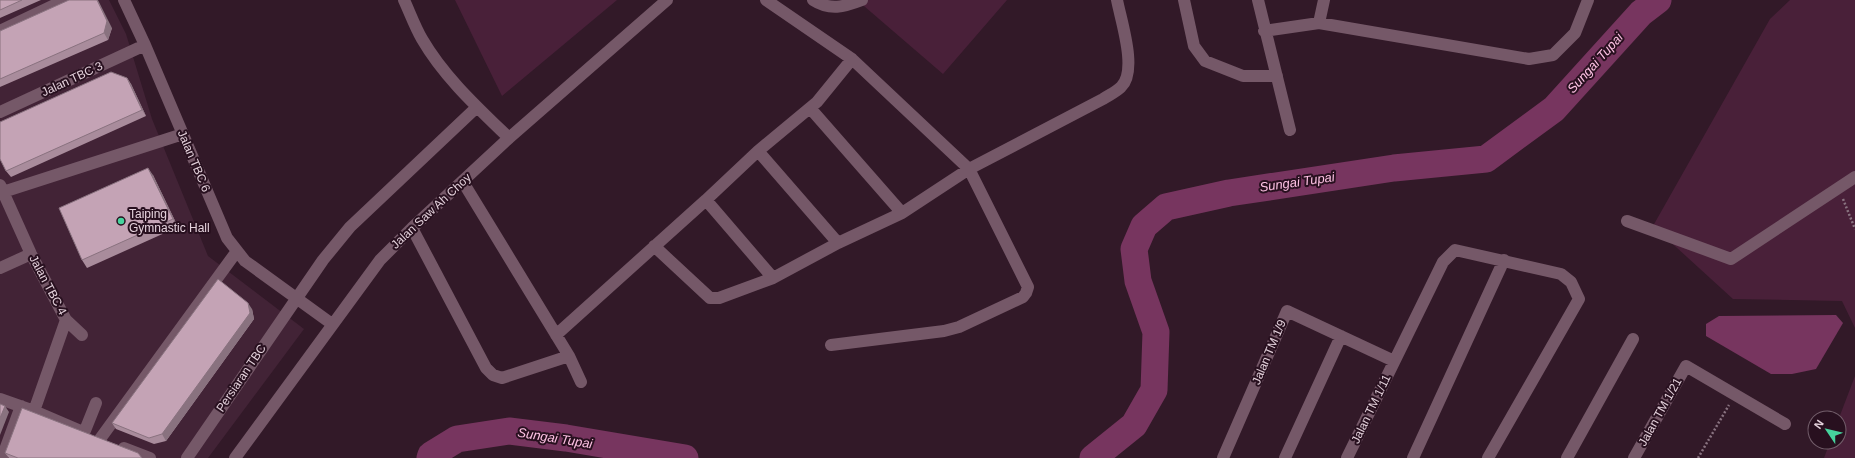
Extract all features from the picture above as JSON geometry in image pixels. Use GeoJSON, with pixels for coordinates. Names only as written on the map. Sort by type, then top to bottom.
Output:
{"type":"FeatureCollection","features":[{"type":"Feature","properties":{"kind":"street"},"geometry":{"type":"LineString","coordinates":[[0,31],[65,0]]}},
{"type":"Feature","properties":{"kind":"street","name":"Jalan TBC 6"},"geometry":{"type":"LineString","coordinates":[[124,0],[145,45],[227,238],[245,261],[332,324]]}},
{"type":"Feature","properties":{"kind":"street"},"geometry":{"type":"LineString","coordinates":[[404,0],[422,39],[445,71],[477,107],[509,138]]}},
{"type":"Feature","properties":{"kind":"street","name":"Jalan Saw Ah Choy"},"geometry":{"type":"LineString","coordinates":[[235,458],[380,260],[412,228],[509,138],[667,0]]}},
{"type":"Feature","properties":{"kind":"street"},"geometry":{"type":"LineString","coordinates":[[766,0],[852,59],[969,169],[1028,287],[1023,297],[959,326],[944,331],[832,345]]}},
{"type":"Feature","properties":{"kind":"street"},"geometry":{"type":"LineString","coordinates":[[813,0],[836,9],[862,0]]}},
{"type":"Feature","properties":{"kind":"street"},"geometry":{"type":"LineString","coordinates":[[654,246],[710,298],[719,298],[773,278],[838,243],[902,213],[969,169],[1103,99],[1122,86],[1130,68],[1117,0]]}},
{"type":"Feature","properties":{"kind":"street"},"geometry":{"type":"LineString","coordinates":[[1184,0],[1194,46],[1205,61],[1243,76],[1276,76]]}},
{"type":"Feature","properties":{"kind":"street"},"geometry":{"type":"LineString","coordinates":[[1258,0],[1264,31],[1290,130]]}},
{"type":"Feature","properties":{"kind":"street"},"geometry":{"type":"LineString","coordinates":[[1319,23],[1324,0]]}},
{"type":"Feature","properties":{"kind":"street"},"geometry":{"type":"LineString","coordinates":[[1264,31],[1319,23],[1529,59],[1553,55],[1575,33],[1588,0]]}},
{"type":"Feature","properties":{"kind":"street","name":"Jalan TBC 3"},"geometry":{"type":"LineString","coordinates":[[0,112],[145,45]]}},
{"type":"Feature","properties":{"kind":"street"},"geometry":{"type":"LineString","coordinates":[[556,335],[706,200],[758,151],[810,108],[852,59]]}},
{"type":"Feature","properties":{"kind":"street","name":"Persiaran TBC"},"geometry":{"type":"LineString","coordinates":[[187,458],[323,260],[350,227],[477,107]]}},
{"type":"Feature","properties":{"kind":"street"},"geometry":{"type":"LineString","coordinates":[[810,108],[902,213]]}},
{"type":"Feature","properties":{"kind":"street"},"geometry":{"type":"LineString","coordinates":[[2,188],[182,134]]}},
{"type":"Feature","properties":{"kind":"street"},"geometry":{"type":"LineString","coordinates":[[758,151],[838,243]]}},
{"type":"Feature","properties":{"kind":"street"},"geometry":{"type":"LineString","coordinates":[[1627,221],[1731,259],[1855,177]]}},
{"type":"Feature","properties":{"kind":"street"},"geometry":{"type":"LineString","coordinates":[[463,182],[569,356],[581,382]]}},
{"type":"Feature","properties":{"kind":"street","name":"Jalan TBC 4"},"geometry":{"type":"LineString","coordinates":[[2,188],[31,254],[66,320],[34,411]]}},
{"type":"Feature","properties":{"kind":"street"},"geometry":{"type":"LineString","coordinates":[[706,200],[773,278]]}},
{"type":"Feature","properties":{"kind":"street"},"geometry":{"type":"LineString","coordinates":[[412,228],[486,368],[493,375],[502,378],[569,356]]}},
{"type":"Feature","properties":{"kind":"street","name":"Jalan TM 1/11"},"geometry":{"type":"LineString","coordinates":[[1347,458],[1443,262],[1455,250],[1504,260]]}},
{"type":"Feature","properties":{"kind":"street"},"geometry":{"type":"LineString","coordinates":[[100,439],[237,251]]}},
{"type":"Feature","properties":{"kind":"street"},"geometry":{"type":"LineString","coordinates":[[0,268],[31,254]]}},
{"type":"Feature","properties":{"kind":"street"},"geometry":{"type":"LineString","coordinates":[[1412,458],[1504,260],[1561,274],[1571,282],[1579,299],[1488,458]]}},
{"type":"Feature","properties":{"kind":"street","name":"Jalan TM 1/9"},"geometry":{"type":"LineString","coordinates":[[1223,458],[1287,311],[1394,361]]}},
{"type":"Feature","properties":{"kind":"street"},"geometry":{"type":"LineString","coordinates":[[66,320],[82,335]]}},
{"type":"Feature","properties":{"kind":"street"},"geometry":{"type":"LineString","coordinates":[[1285,458],[1340,336]]}},
{"type":"Feature","properties":{"kind":"street"},"geometry":{"type":"LineString","coordinates":[[1567,458],[1633,339]]}},
{"type":"Feature","properties":{"kind":"street","name":"Jalan TM 1/21"},"geometry":{"type":"LineString","coordinates":[[1634,458],[1686,366],[1736,394]]}},
{"type":"Feature","properties":{"kind":"street"},"geometry":{"type":"LineString","coordinates":[[1736,394],[1785,424]]}},
{"type":"Feature","properties":{"kind":"street"},"geometry":{"type":"LineString","coordinates":[[0,399],[34,411],[84,433],[150,458]]}},
{"type":"Feature","properties":{"kind":"street"},"geometry":{"type":"LineString","coordinates":[[84,433],[96,403]]}},
{"type":"Feature","properties":{"kind":"street"},"geometry":{"type":"LineString","coordinates":[[2,458],[21,406]]}},
{"type":"Feature","properties":{"kind":"path"},"geometry":{"type":"LineString","coordinates":[[1839,188],[1855,228]]}},
{"type":"Feature","properties":{"kind":"path"},"geometry":{"type":"LineString","coordinates":[[1698,458],[1736,394]]}},
{"type":"Feature","properties":{"kind":"shaded area"},"geometry":{"type":"Polygon","coordinates":[[[41,0],[88,0],[0,39],[0,18],[41,0]]]}},
{"type":"Feature","properties":{"kind":"shaded area"},"geometry":{"type":"Polygon","coordinates":[[[98,0],[109,0],[126,34],[152,119],[208,256],[304,329],[208,458],[0,458],[0,87],[112,28],[98,0]]]}},
{"type":"Feature","properties":{"kind":"shaded area"},"geometry":{"type":"Polygon","coordinates":[[[455,0],[617,0],[502,96],[455,0]]]}},
{"type":"Feature","properties":{"kind":"shaded area"},"geometry":{"type":"Polygon","coordinates":[[[857,0],[1007,0],[943,74],[857,0]]]}},
{"type":"Feature","properties":{"kind":"shaded area"},"geometry":{"type":"Polygon","coordinates":[[[1790,0],[1855,0],[1855,328],[1842,301],[1733,299],[1653,226],[1770,19],[1790,0]]]}},
{"type":"Feature","properties":{"kind":"shaded area"},"geometry":{"type":"Polygon","coordinates":[[[1836,315],[1843,323],[1816,369],[1792,374],[1771,374],[1706,336],[1706,324],[1719,316],[1836,315]]]}},
{"type":"Feature","properties":{"kind":"shaded area"},"geometry":{"type":"Polygon","coordinates":[[[1855,376],[1855,458],[1824,458],[1827,450],[1847,450],[1847,410],[1842,410],[1855,376]]]}},
{"type":"Feature","properties":{"kind":"building"},"geometry":{"type":"Polygon","coordinates":[[[0,0],[22,0],[0,10],[0,0]]]}},
{"type":"Feature","properties":{"kind":"building"},"geometry":{"type":"Polygon","coordinates":[[[69,0],[97,0],[107,21],[104,33],[0,79],[0,31],[69,0]]]}},
{"type":"Feature","properties":{"kind":"building"},"geometry":{"type":"Polygon","coordinates":[[[111,72],[127,78],[142,110],[6,171],[0,159],[0,122],[111,72]]]}},
{"type":"Feature","properties":{"kind":"building","name":"Taiping Gymnastic Hall"},"geometry":{"type":"Polygon","coordinates":[[[148,168],[173,219],[82,260],[59,208],[148,168]]]}},
{"type":"Feature","properties":{"kind":"building"},"geometry":{"type":"Polygon","coordinates":[[[218,279],[248,303],[250,313],[162,434],[149,438],[112,423],[218,279]]]}},
{"type":"Feature","properties":{"kind":"building"},"geometry":{"type":"Polygon","coordinates":[[[0,404],[5,406],[0,418],[0,404]]]}},
{"type":"Feature","properties":{"kind":"building"},"geometry":{"type":"Polygon","coordinates":[[[22,408],[138,453],[142,458],[18,458],[5,453],[22,408]]]}},
{"type":"Feature","properties":{"kind":"waterway","name":"Sungai Tupai"},"geometry":{"type":"LineString","coordinates":[[1093,458],[1134,425],[1154,390],[1156,332],[1138,281],[1134,249],[1144,226],[1166,207],[1229,193],[1394,168],[1486,159],[1554,109],[1641,13],[1658,0]]}},
{"type":"Feature","properties":{"kind":"waterway","name":"Sungai Tupai"},"geometry":{"type":"LineString","coordinates":[[430,458],[431,455],[457,439],[509,431],[566,438],[685,458]]}},
{"type":"Feature","properties":{"kind":"place","name":"Taiping Gymnastic Hall"},"geometry":{"type":"Point","coordinates":[121,221]}}]}
